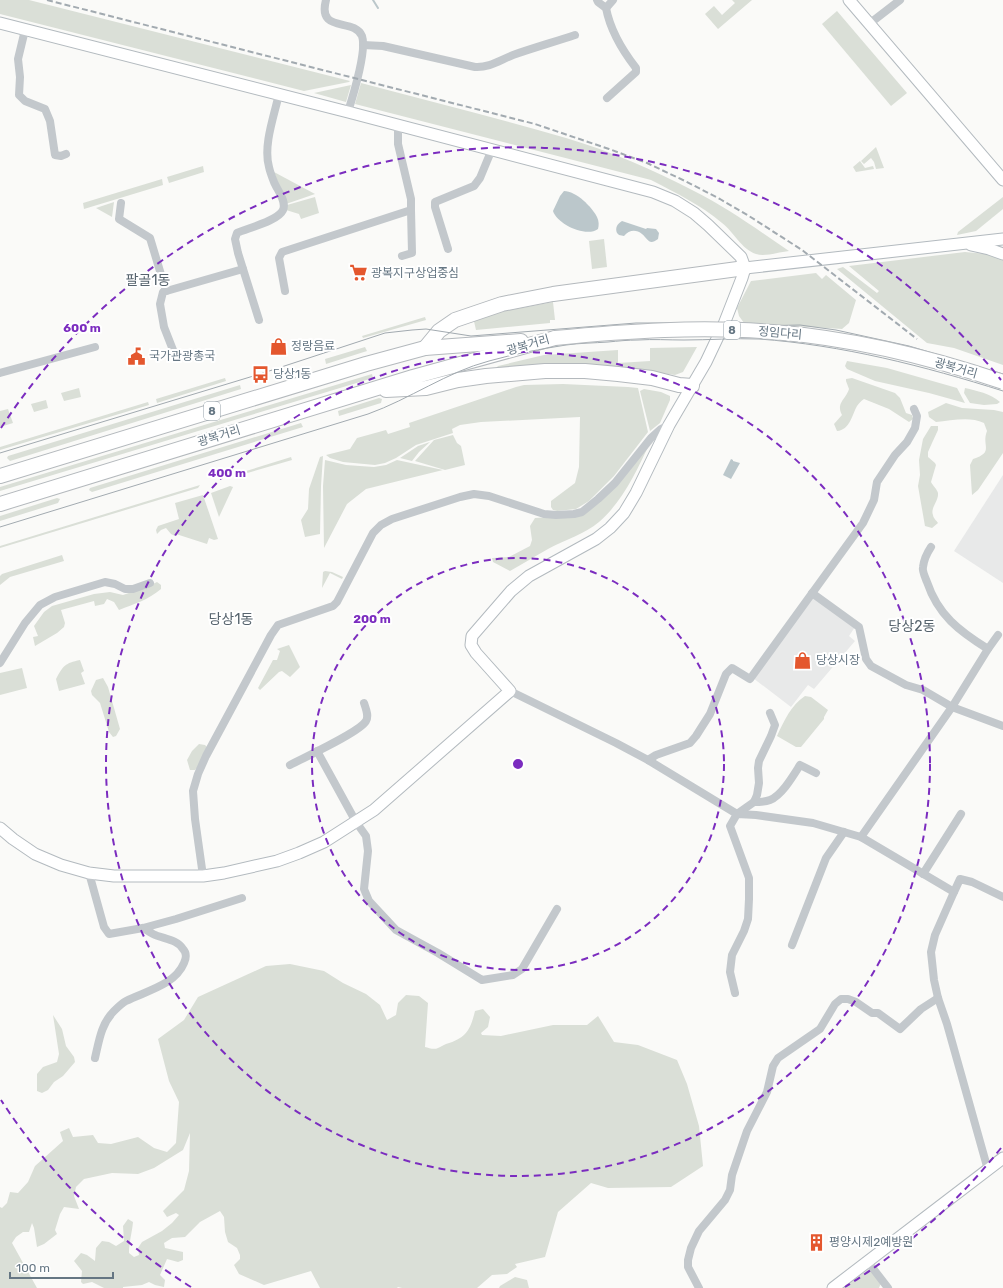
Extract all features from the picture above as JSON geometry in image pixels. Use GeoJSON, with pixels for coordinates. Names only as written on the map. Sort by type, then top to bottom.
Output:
{"type":"FeatureCollection","features":[{"type":"Feature","properties":{"kind":"highway"},"geometry":{"type":"LineString","coordinates":[[425,348],[439,331],[455,320],[502,304],[553,294],[745,268]]}},
{"type":"Feature","properties":{"kind":"highway","name":"정임다리"},"geometry":{"type":"LineString","coordinates":[[555,338],[636,331],[737,330],[816,337],[908,355]]}},
{"type":"Feature","properties":{"kind":"highway","name":"광복거리"},"geometry":{"type":"LineString","coordinates":[[0,476],[359,366],[425,348],[555,338]]}},
{"type":"Feature","properties":{"kind":"highway","name":"광복거리"},"geometry":{"type":"LineString","coordinates":[[0,504],[374,389],[555,338]]}},
{"type":"Feature","properties":{"kind":"highway","name":"광복거리"},"geometry":{"type":"LineString","coordinates":[[908,355],[1003,382]]}},
{"type":"Feature","properties":{"kind":"highway"},"geometry":{"type":"LineString","coordinates":[[374,389],[393,390],[426,388],[465,379],[545,371],[585,371],[618,374],[652,378],[678,385],[692,386]]}},
{"type":"Feature","properties":{"kind":"street"},"geometry":{"type":"LineString","coordinates":[[326,0],[325,13],[327,18],[335,23],[350,26],[360,32],[362,37],[363,45],[358,79],[348,112]]}},
{"type":"Feature","properties":{"kind":"street"},"geometry":{"type":"LineString","coordinates":[[597,0],[606,8],[608,17],[621,46],[636,68],[636,72],[607,98]]}},
{"type":"Feature","properties":{"kind":"street"},"geometry":{"type":"LineString","coordinates":[[606,8],[613,0]]}},
{"type":"Feature","properties":{"kind":"street"},"geometry":{"type":"LineString","coordinates":[[850,0],[1003,180]]}},
{"type":"Feature","properties":{"kind":"street"},"geometry":{"type":"LineString","coordinates":[[869,24],[900,0]]}},
{"type":"Feature","properties":{"kind":"street"},"geometry":{"type":"LineString","coordinates":[[0,23],[630,185],[675,201],[694,213],[726,242],[741,257],[745,268],[742,278],[724,324],[706,362],[669,425],[636,493],[624,513],[610,528],[596,538],[529,576],[511,591],[472,636],[472,645],[476,653],[510,691],[582,725],[648,760],[737,814],[756,815],[812,823],[861,837],[954,892]]}},
{"type":"Feature","properties":{"kind":"street"},"geometry":{"type":"LineString","coordinates":[[25,30],[18,59],[20,77],[19,95],[25,101],[45,109],[50,121],[55,155],[61,156],[66,154]]}},
{"type":"Feature","properties":{"kind":"street"},"geometry":{"type":"LineString","coordinates":[[363,45],[383,46],[482,68],[513,55],[575,35]]}},
{"type":"Feature","properties":{"kind":"street"},"geometry":{"type":"LineString","coordinates":[[259,320],[235,239],[237,233],[275,218],[283,210],[283,201],[268,165],[267,151],[270,130],[279,94]]}},
{"type":"Feature","properties":{"kind":"street"},"geometry":{"type":"LineString","coordinates":[[398,125],[398,144],[411,199],[412,253],[402,256]]}},
{"type":"Feature","properties":{"kind":"street"},"geometry":{"type":"LineString","coordinates":[[448,249],[435,207],[435,202],[474,186],[480,178],[492,149]]}},
{"type":"Feature","properties":{"kind":"street"},"geometry":{"type":"LineString","coordinates":[[121,203],[119,220],[150,238],[166,291]]}},
{"type":"Feature","properties":{"kind":"street"},"geometry":{"type":"LineString","coordinates":[[285,291],[279,258],[282,252],[411,210]]}},
{"type":"Feature","properties":{"kind":"street"},"geometry":{"type":"LineString","coordinates":[[745,268],[1003,239]]}},
{"type":"Feature","properties":{"kind":"street"},"geometry":{"type":"LineString","coordinates":[[961,243],[989,249],[1003,254]]}},
{"type":"Feature","properties":{"kind":"street"},"geometry":{"type":"LineString","coordinates":[[173,350],[164,327],[160,304],[163,292],[243,269]]}},
{"type":"Feature","properties":{"kind":"street"},"geometry":{"type":"LineString","coordinates":[[0,373],[95,347]]}},
{"type":"Feature","properties":{"kind":"street"},"geometry":{"type":"LineString","coordinates":[[648,760],[656,755],[690,743],[710,714],[726,674],[732,668],[750,679],[862,523],[874,500],[877,482],[895,455],[902,449],[912,434],[917,422],[917,416],[914,409]]}},
{"type":"Feature","properties":{"kind":"street"},"geometry":{"type":"LineString","coordinates":[[202,876],[193,791],[198,774],[206,756],[278,625],[333,606],[337,602],[373,533],[381,524],[460,497],[474,494],[489,496],[544,514],[556,516],[582,512],[614,483],[651,438],[661,429],[669,425]]}},
{"type":"Feature","properties":{"kind":"street"},"geometry":{"type":"LineString","coordinates":[[931,546],[924,558],[923,569],[929,589],[939,608],[949,620],[970,638],[988,649]]}},
{"type":"Feature","properties":{"kind":"street"},"geometry":{"type":"LineString","coordinates":[[0,663],[25,624],[40,605],[55,597],[105,582],[115,584],[126,589],[133,589],[150,583]]}},
{"type":"Feature","properties":{"kind":"street"},"geometry":{"type":"LineString","coordinates":[[812,594],[859,627],[866,659],[871,666],[906,685],[923,690],[952,707],[1003,726]]}},
{"type":"Feature","properties":{"kind":"street"},"geometry":{"type":"LineString","coordinates":[[861,837],[952,707],[998,635]]}},
{"type":"Feature","properties":{"kind":"street"},"geometry":{"type":"LineString","coordinates":[[0,828],[35,854],[61,866],[89,873],[120,876],[202,876],[277,861],[324,842],[374,810],[510,691]]}},
{"type":"Feature","properties":{"kind":"street"},"geometry":{"type":"LineString","coordinates":[[290,765],[351,733],[366,722],[368,717],[364,703]]}},
{"type":"Feature","properties":{"kind":"street"},"geometry":{"type":"LineString","coordinates":[[735,993],[730,972],[732,955],[744,931],[748,919],[750,899],[749,878],[730,826],[737,814],[754,802],[757,795],[759,783],[759,761],[775,725],[770,713]]}},
{"type":"Feature","properties":{"kind":"street"},"geometry":{"type":"LineString","coordinates":[[317,751],[356,822],[366,836],[368,851],[364,889],[369,900],[396,930],[438,953],[482,980],[513,975],[522,969],[557,909]]}},
{"type":"Feature","properties":{"kind":"street"},"geometry":{"type":"LineString","coordinates":[[754,802],[765,802],[772,800],[800,766],[816,773]]}},
{"type":"Feature","properties":{"kind":"street"},"geometry":{"type":"LineString","coordinates":[[923,874],[961,814]]}},
{"type":"Feature","properties":{"kind":"street"},"geometry":{"type":"LineString","coordinates":[[792,945],[826,858],[844,832]]}},
{"type":"Feature","properties":{"kind":"street"},"geometry":{"type":"LineString","coordinates":[[89,873],[104,927],[109,934],[143,928],[242,898]]}},
{"type":"Feature","properties":{"kind":"street"},"geometry":{"type":"LineString","coordinates":[[988,1170],[947,1024],[938,998],[931,952],[935,935],[960,880],[972,882],[1003,897]]}},
{"type":"Feature","properties":{"kind":"street"},"geometry":{"type":"LineString","coordinates":[[95,1058],[103,1027],[106,1020],[114,1011],[124,1002],[175,977],[185,960],[186,952],[183,947],[143,928]]}},
{"type":"Feature","properties":{"kind":"street"},"geometry":{"type":"LineString","coordinates":[[699,1288],[688,1267],[691,1248],[698,1231],[726,1200],[730,1190],[732,1175],[747,1131],[767,1092],[773,1066],[778,1058],[820,1028],[835,1004],[841,999],[848,999],[856,1002],[872,1013],[878,1013],[900,1029],[920,1009],[938,998]]}},
{"type":"Feature","properties":{"kind":"street"},"geometry":{"type":"LineString","coordinates":[[833,1288],[1003,1158]]}},
{"type":"Feature","properties":{"kind":"street"},"geometry":{"type":"LineString","coordinates":[[868,1262],[886,1287]]}},
{"type":"Feature","properties":{"kind":"shaded area"},"geometry":{"type":"Polygon","coordinates":[[[0,0],[29,0],[350,81],[304,91],[0,14],[0,0]]]}},
{"type":"Feature","properties":{"kind":"shaded area"},"geometry":{"type":"Polygon","coordinates":[[[732,0],[752,0],[718,29],[705,14],[714,6],[722,15],[735,3],[732,0]]]}},
{"type":"Feature","properties":{"kind":"shaded area"},"geometry":{"type":"Polygon","coordinates":[[[837,11],[907,93],[891,106],[822,24],[837,11]]]}},
{"type":"Feature","properties":{"kind":"shaded area"},"geometry":{"type":"Polygon","coordinates":[[[361,83],[540,131],[582,143],[615,155],[663,176],[707,198],[789,251],[764,255],[751,252],[726,227],[706,211],[651,180],[355,104],[361,83]]]}},
{"type":"Feature","properties":{"kind":"shaded area"},"geometry":{"type":"Polygon","coordinates":[[[351,85],[346,102],[314,93],[351,85]]]}},
{"type":"Feature","properties":{"kind":"shaded area"},"geometry":{"type":"Polygon","coordinates":[[[876,147],[884,168],[876,169],[871,158],[864,164],[861,161],[876,147]]]}},
{"type":"Feature","properties":{"kind":"shaded area"},"geometry":{"type":"Polygon","coordinates":[[[860,161],[865,168],[873,166],[874,169],[856,172],[853,167],[860,161]]]}},
{"type":"Feature","properties":{"kind":"shaded area"},"geometry":{"type":"Polygon","coordinates":[[[203,166],[204,172],[169,183],[167,177],[203,166]]]}},
{"type":"Feature","properties":{"kind":"shaded area"},"geometry":{"type":"Polygon","coordinates":[[[274,172],[315,194],[286,204],[274,172]]]}},
{"type":"Feature","properties":{"kind":"shaded area"},"geometry":{"type":"Polygon","coordinates":[[[162,179],[163,185],[84,209],[83,203],[162,179]]]}},
{"type":"Feature","properties":{"kind":"shaded area"},"geometry":{"type":"Polygon","coordinates":[[[564,191],[574,194],[583,200],[595,213],[599,223],[598,229],[586,232],[580,231],[560,221],[553,211],[564,191]]]}},
{"type":"Feature","properties":{"kind":"shaded area"},"geometry":{"type":"Polygon","coordinates":[[[315,197],[319,213],[301,219],[299,214],[286,210],[287,205],[315,197]]]}},
{"type":"Feature","properties":{"kind":"shaded area"},"geometry":{"type":"Polygon","coordinates":[[[1003,197],[1003,209],[976,231],[957,235],[958,232],[1003,197]]]}},
{"type":"Feature","properties":{"kind":"shaded area"},"geometry":{"type":"Polygon","coordinates":[[[114,202],[112,217],[96,208],[114,202]]]}},
{"type":"Feature","properties":{"kind":"shaded area"},"geometry":{"type":"Polygon","coordinates":[[[622,221],[646,229],[656,229],[659,233],[658,239],[651,242],[647,240],[640,232],[635,231],[628,232],[624,236],[619,235],[616,228],[622,221]]]}},
{"type":"Feature","properties":{"kind":"shaded area"},"geometry":{"type":"Polygon","coordinates":[[[604,239],[607,267],[592,269],[589,241],[604,239]]]}},
{"type":"Feature","properties":{"kind":"shaded area"},"geometry":{"type":"Polygon","coordinates":[[[965,252],[987,254],[1003,259],[1003,365],[954,348],[927,343],[837,269],[843,267],[877,293],[879,291],[849,266],[965,252]]]}},
{"type":"Feature","properties":{"kind":"shaded area"},"geometry":{"type":"Polygon","coordinates":[[[816,273],[822,279],[826,275],[856,300],[849,323],[842,329],[744,323],[739,316],[737,308],[751,281],[816,273]]]}},
{"type":"Feature","properties":{"kind":"shaded area"},"geometry":{"type":"Polygon","coordinates":[[[553,302],[555,320],[550,320],[550,323],[476,330],[473,317],[553,302]]]}},
{"type":"Feature","properties":{"kind":"shaded area"},"geometry":{"type":"Polygon","coordinates":[[[425,317],[426,320],[363,338],[362,336],[425,317]]]}},
{"type":"Feature","properties":{"kind":"shaded area"},"geometry":{"type":"Polygon","coordinates":[[[365,347],[367,351],[326,364],[325,359],[365,347]]]}},
{"type":"Feature","properties":{"kind":"shaded area"},"geometry":{"type":"Polygon","coordinates":[[[697,347],[683,372],[675,375],[618,367],[562,365],[495,369],[498,366],[544,355],[618,350],[618,363],[650,361],[650,348],[697,347]]]}},
{"type":"Feature","properties":{"kind":"shaded area"},"geometry":{"type":"Polygon","coordinates":[[[847,361],[887,368],[957,388],[965,403],[875,381],[847,369],[845,366],[847,361]]]}},
{"type":"Feature","properties":{"kind":"shaded area"},"geometry":{"type":"Polygon","coordinates":[[[372,374],[373,378],[0,491],[0,487],[372,374]]]}},
{"type":"Feature","properties":{"kind":"shaded area"},"geometry":{"type":"Polygon","coordinates":[[[225,378],[226,381],[157,403],[156,399],[225,378]]]}},
{"type":"Feature","properties":{"kind":"shaded area"},"geometry":{"type":"Polygon","coordinates":[[[852,378],[895,393],[900,398],[906,413],[912,415],[913,419],[909,422],[889,409],[864,399],[857,406],[848,425],[837,431],[834,424],[842,415],[840,407],[849,389],[846,379],[852,378]]]}},
{"type":"Feature","properties":{"kind":"shaded area"},"geometry":{"type":"Polygon","coordinates":[[[563,384],[638,388],[648,432],[614,476],[589,501],[576,509],[553,510],[551,507],[551,501],[575,483],[579,467],[580,417],[481,422],[460,425],[452,429],[453,433],[416,445],[396,458],[385,463],[375,465],[343,462],[330,458],[326,455],[350,449],[357,438],[386,430],[388,434],[410,427],[409,423],[516,387],[524,385],[563,384]]]}},
{"type":"Feature","properties":{"kind":"shaded area"},"geometry":{"type":"Polygon","coordinates":[[[240,385],[241,389],[10,461],[7,458],[8,456],[240,385]]]}},
{"type":"Feature","properties":{"kind":"shaded area"},"geometry":{"type":"Polygon","coordinates":[[[79,388],[81,397],[64,401],[61,393],[79,388]]]}},
{"type":"Feature","properties":{"kind":"shaded area"},"geometry":{"type":"Polygon","coordinates":[[[965,388],[988,394],[1000,402],[997,404],[984,405],[970,403],[964,393],[965,388]]]}},
{"type":"Feature","properties":{"kind":"shaded area"},"geometry":{"type":"Polygon","coordinates":[[[644,389],[661,392],[670,396],[670,400],[660,423],[650,431],[640,391],[644,389]]]}},
{"type":"Feature","properties":{"kind":"shaded area"},"geometry":{"type":"Polygon","coordinates":[[[379,398],[382,399],[381,403],[339,416],[338,411],[379,398]]]}},
{"type":"Feature","properties":{"kind":"shaded area"},"geometry":{"type":"Polygon","coordinates":[[[46,400],[48,408],[34,412],[31,404],[46,400]]]}},
{"type":"Feature","properties":{"kind":"shaded area"},"geometry":{"type":"Polygon","coordinates":[[[148,402],[149,405],[0,450],[0,447],[148,402]]]}},
{"type":"Feature","properties":{"kind":"shaded area"},"geometry":{"type":"Polygon","coordinates":[[[946,403],[962,408],[1003,412],[1003,453],[978,490],[972,495],[970,465],[973,459],[984,454],[986,451],[985,441],[987,431],[984,423],[978,421],[960,420],[936,422],[929,417],[928,412],[946,403]]]}},
{"type":"Feature","properties":{"kind":"shaded area"},"geometry":{"type":"Polygon","coordinates":[[[8,409],[13,423],[0,427],[0,411],[8,409]]]}},
{"type":"Feature","properties":{"kind":"shaded area"},"geometry":{"type":"Polygon","coordinates":[[[301,423],[303,427],[92,492],[89,490],[90,488],[301,423]]]}},
{"type":"Feature","properties":{"kind":"shaded area"},"geometry":{"type":"Polygon","coordinates":[[[931,426],[938,426],[938,430],[928,452],[928,457],[936,465],[931,482],[938,493],[932,512],[938,523],[932,528],[925,526],[918,486],[920,475],[919,460],[923,439],[931,426]]]}},
{"type":"Feature","properties":{"kind":"shaded area"},"geometry":{"type":"Polygon","coordinates":[[[453,435],[457,443],[461,446],[465,465],[445,470],[415,461],[434,440],[453,435]]]}},
{"type":"Feature","properties":{"kind":"shaded area"},"geometry":{"type":"Polygon","coordinates":[[[430,442],[412,461],[400,458],[418,446],[430,442]]]}},
{"type":"Feature","properties":{"kind":"shaded area"},"geometry":{"type":"Polygon","coordinates":[[[649,445],[634,476],[622,496],[608,514],[599,522],[510,571],[493,562],[492,558],[509,557],[530,546],[532,540],[530,526],[535,518],[580,515],[649,445]]]}},
{"type":"Feature","properties":{"kind":"shaded area"},"geometry":{"type":"Polygon","coordinates":[[[323,456],[320,534],[305,537],[301,520],[308,509],[309,489],[320,457],[323,456]]]}},
{"type":"Feature","properties":{"kind":"shaded area"},"geometry":{"type":"Polygon","coordinates":[[[291,457],[292,460],[244,474],[243,472],[291,457]]]}},
{"type":"Feature","properties":{"kind":"shaded area"},"geometry":{"type":"Polygon","coordinates":[[[731,459],[740,463],[731,479],[723,475],[731,459]]]}},
{"type":"Feature","properties":{"kind":"shaded area"},"geometry":{"type":"Polygon","coordinates":[[[325,460],[346,465],[374,467],[386,465],[397,460],[443,470],[366,489],[347,504],[324,548],[323,486],[325,460]]]}},
{"type":"Feature","properties":{"kind":"shaded area"},"geometry":{"type":"Polygon","coordinates":[[[1003,475],[1003,583],[954,551],[1003,475]]]}},
{"type":"Feature","properties":{"kind":"shaded area"},"geometry":{"type":"Polygon","coordinates":[[[200,485],[198,488],[0,548],[0,546],[200,485]]]}},
{"type":"Feature","properties":{"kind":"shaded area"},"geometry":{"type":"Polygon","coordinates":[[[230,486],[233,487],[219,517],[211,493],[230,486]]]}},
{"type":"Feature","properties":{"kind":"shaded area"},"geometry":{"type":"Polygon","coordinates":[[[203,495],[218,539],[214,540],[209,538],[207,544],[176,534],[175,536],[166,528],[157,534],[156,530],[158,526],[179,519],[175,503],[203,495]]]}},
{"type":"Feature","properties":{"kind":"shaded area"},"geometry":{"type":"Polygon","coordinates":[[[57,498],[60,499],[58,503],[0,521],[0,516],[57,498]]]}},
{"type":"Feature","properties":{"kind":"shaded area"},"geometry":{"type":"Polygon","coordinates":[[[62,555],[64,561],[10,577],[0,585],[0,576],[2,574],[62,555]]]}},
{"type":"Feature","properties":{"kind":"shaded area"},"geometry":{"type":"Polygon","coordinates":[[[323,572],[332,572],[343,577],[342,579],[330,573],[322,588],[323,572]]]}},
{"type":"Feature","properties":{"kind":"shaded area"},"geometry":{"type":"Polygon","coordinates":[[[157,582],[161,585],[161,589],[156,593],[119,610],[114,602],[107,599],[104,604],[95,606],[94,601],[61,610],[65,623],[64,627],[35,646],[33,637],[38,636],[34,626],[44,612],[52,606],[94,594],[110,592],[123,595],[157,582]]]}},
{"type":"Feature","properties":{"kind":"shaded area","name":"당상시장"},"geometry":{"type":"Polygon","coordinates":[[[812,597],[855,627],[849,636],[855,641],[814,689],[808,685],[791,707],[753,678],[812,597]]]}},
{"type":"Feature","properties":{"kind":"shaded area"},"geometry":{"type":"Polygon","coordinates":[[[289,645],[300,667],[290,677],[282,671],[279,672],[260,690],[258,688],[273,660],[277,660],[280,651],[277,649],[289,645]]]}},
{"type":"Feature","properties":{"kind":"shaded area"},"geometry":{"type":"Polygon","coordinates":[[[80,660],[84,671],[81,673],[85,684],[59,691],[56,679],[61,671],[71,662],[80,660]]]}},
{"type":"Feature","properties":{"kind":"shaded area"},"geometry":{"type":"Polygon","coordinates":[[[22,668],[27,688],[0,695],[0,673],[22,668]]]}},
{"type":"Feature","properties":{"kind":"shaded area"},"geometry":{"type":"Polygon","coordinates":[[[103,678],[108,687],[120,729],[116,736],[113,737],[109,732],[100,703],[92,695],[91,691],[96,680],[103,678]]]}},
{"type":"Feature","properties":{"kind":"shaded area"},"geometry":{"type":"Polygon","coordinates":[[[805,696],[811,697],[828,710],[824,719],[801,747],[796,747],[777,736],[785,719],[792,709],[805,696]]]}},
{"type":"Feature","properties":{"kind":"shaded area"},"geometry":{"type":"Polygon","coordinates":[[[199,744],[205,745],[208,748],[199,766],[195,770],[190,770],[187,760],[192,751],[199,744]]]}},
{"type":"Feature","properties":{"kind":"shaded area"},"geometry":{"type":"Polygon","coordinates":[[[290,964],[324,971],[343,983],[366,994],[380,1005],[387,1020],[396,1015],[398,1003],[406,995],[419,996],[428,1003],[425,1047],[432,1049],[439,1048],[463,1036],[469,1029],[475,1011],[483,1009],[490,1017],[488,1027],[481,1033],[482,1035],[501,1036],[553,1025],[587,1025],[598,1016],[614,1042],[638,1045],[677,1060],[687,1084],[699,1126],[703,1166],[671,1187],[608,1188],[591,1183],[558,1212],[545,1257],[515,1264],[517,1267],[507,1274],[492,1275],[477,1288],[320,1288],[311,1271],[264,1285],[239,1274],[234,1265],[240,1259],[240,1255],[237,1248],[228,1242],[225,1232],[224,1217],[220,1211],[200,1222],[185,1237],[172,1238],[164,1243],[165,1248],[183,1252],[183,1260],[178,1262],[167,1259],[160,1275],[165,1280],[164,1287],[149,1282],[142,1285],[123,1288],[104,1288],[92,1282],[83,1284],[81,1282],[82,1271],[74,1261],[81,1253],[87,1255],[95,1261],[96,1248],[102,1241],[109,1242],[116,1246],[124,1241],[123,1226],[128,1219],[133,1222],[129,1253],[134,1257],[139,1255],[138,1248],[142,1242],[162,1231],[179,1215],[176,1213],[167,1217],[163,1211],[184,1190],[189,1171],[190,1133],[183,1150],[154,1168],[138,1174],[112,1173],[84,1179],[76,1187],[74,1196],[79,1209],[64,1207],[55,1230],[57,1234],[44,1244],[37,1247],[32,1223],[29,1232],[23,1232],[16,1237],[12,1243],[37,1288],[0,1288],[0,1207],[2,1208],[7,1203],[10,1192],[18,1193],[28,1182],[35,1166],[63,1141],[60,1132],[69,1128],[73,1137],[93,1135],[98,1143],[111,1144],[138,1137],[154,1148],[167,1152],[176,1143],[179,1102],[169,1081],[158,1039],[184,1020],[198,997],[266,966],[290,964]]]}},
{"type":"Feature","properties":{"kind":"shaded area"},"geometry":{"type":"Polygon","coordinates":[[[53,1015],[62,1029],[66,1046],[74,1057],[75,1062],[63,1076],[54,1082],[48,1090],[42,1093],[37,1091],[37,1074],[43,1067],[57,1062],[59,1054],[53,1015]]]}},
{"type":"Feature","properties":{"kind":"shaded area"},"geometry":{"type":"Polygon","coordinates":[[[869,1269],[881,1283],[879,1288],[842,1288],[869,1269]]]}},
{"type":"Feature","properties":{"kind":"shaded area"},"geometry":{"type":"Polygon","coordinates":[[[515,1277],[527,1280],[529,1288],[499,1288],[500,1286],[515,1277]]]}},
{"type":"Feature","properties":{"kind":"waterway"},"geometry":{"type":"LineString","coordinates":[[373,0],[378,8]]}},
{"type":"Feature","properties":{"kind":"tram line"},"geometry":{"type":"LineString","coordinates":[[0,453],[260,374],[385,333],[412,330],[426,329],[471,336],[636,323],[713,323],[757,326],[800,325],[836,330],[909,346],[1003,374]]}},
{"type":"Feature","properties":{"kind":"tram line"},"geometry":{"type":"LineString","coordinates":[[0,527],[368,414],[473,366],[517,354],[566,345],[627,340],[759,339],[790,342],[852,351],[913,365],[1003,391]]}},
{"type":"Feature","properties":{"kind":"railway"},"geometry":{"type":"LineString","coordinates":[[47,0],[535,124],[647,163],[720,199],[802,250],[917,339]]}},
{"type":"Feature","properties":{"kind":"place","name":"광복지구상업중심"},"geometry":{"type":"Point","coordinates":[358,273]}},
{"type":"Feature","properties":{"kind":"place","name":"정랑음료"},"geometry":{"type":"Point","coordinates":[278,346]}},
{"type":"Feature","properties":{"kind":"place","name":"국가관광총국"},"geometry":{"type":"Point","coordinates":[136,356]}},
{"type":"Feature","properties":{"kind":"place","name":"당상1동"},"geometry":{"type":"Point","coordinates":[260,374]}},
{"type":"Feature","properties":{"kind":"place","name":"당상시장"},"geometry":{"type":"Point","coordinates":[803,660]}},
{"type":"Feature","properties":{"kind":"place","name":"평양시제2예방원"},"geometry":{"type":"Point","coordinates":[816,1242]}},
{"type":"Feature","properties":{"kind":"district","name":"팔골1동"},"geometry":{"type":"Point","coordinates":[148,280]}},
{"type":"Feature","properties":{"kind":"district","name":"당상1동"},"geometry":{"type":"Point","coordinates":[231,619]}},
{"type":"Feature","properties":{"kind":"district","name":"당상2동"},"geometry":{"type":"Point","coordinates":[912,626]}}]}
